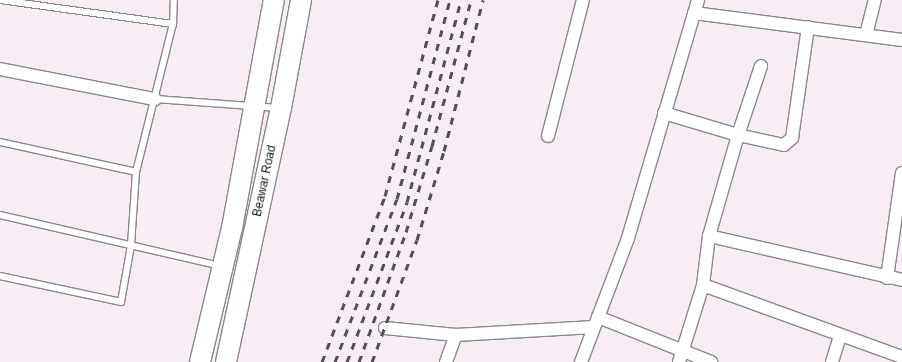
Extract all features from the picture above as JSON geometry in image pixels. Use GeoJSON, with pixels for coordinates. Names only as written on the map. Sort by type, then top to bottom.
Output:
{"type":"FeatureCollection","features":[{"type":"Feature","properties":{"kind":"main road","name":"Beawar Road"},"geometry":{"type":"LineString","coordinates":[[200,362],[221,266],[232,228],[274,0]]}},
{"type":"Feature","properties":{"kind":"main road","name":"Beawar Road"},"geometry":{"type":"LineString","coordinates":[[226,362],[281,108],[301,0]]}},
{"type":"Feature","properties":{"kind":"street"},"geometry":{"type":"LineString","coordinates":[[548,136],[583,0]]}},
{"type":"Feature","properties":{"kind":"street"},"geometry":{"type":"LineString","coordinates":[[581,362],[628,238],[697,0]]}},
{"type":"Feature","properties":{"kind":"street"},"geometry":{"type":"LineString","coordinates":[[866,35],[875,0]]}},
{"type":"Feature","properties":{"kind":"street"},"geometry":{"type":"LineString","coordinates":[[694,13],[902,40]]}},
{"type":"Feature","properties":{"kind":"street"},"geometry":{"type":"LineString","coordinates":[[664,113],[738,135],[776,145],[784,145],[792,138],[808,27]]}},
{"type":"Feature","properties":{"kind":"street"},"geometry":{"type":"LineString","coordinates":[[682,357],[703,285],[709,236],[738,135],[761,66]]}},
{"type":"Feature","properties":{"kind":"street"},"geometry":{"type":"LineString","coordinates":[[0,69],[155,99]]}},
{"type":"Feature","properties":{"kind":"street"},"geometry":{"type":"LineString","coordinates":[[887,278],[902,173]]}},
{"type":"Feature","properties":{"kind":"street"},"geometry":{"type":"LineString","coordinates":[[709,236],[887,278],[902,280]]}},
{"type":"Feature","properties":{"kind":"street"},"geometry":{"type":"LineString","coordinates":[[703,285],[840,336],[902,357]]}},
{"type":"Feature","properties":{"kind":"street"},"geometry":{"type":"LineString","coordinates":[[384,328],[456,335],[596,322],[682,357],[711,362]]}},
{"type":"Feature","properties":{"kind":"street"},"geometry":{"type":"LineString","coordinates":[[446,362],[456,335]]}},
{"type":"Feature","properties":{"kind":"street"},"geometry":{"type":"LineString","coordinates":[[832,362],[840,336]]}},
{"type":"Feature","properties":{"kind":"lane"},"geometry":{"type":"LineString","coordinates":[[0,0],[173,24]]}},
{"type":"Feature","properties":{"kind":"lane"},"geometry":{"type":"LineString","coordinates":[[0,276],[121,302],[131,245],[136,172],[173,24],[174,0]]}},
{"type":"Feature","properties":{"kind":"lane"},"geometry":{"type":"LineString","coordinates":[[155,99],[281,108]]}},
{"type":"Feature","properties":{"kind":"lane"},"geometry":{"type":"LineString","coordinates":[[0,142],[136,172]]}},
{"type":"Feature","properties":{"kind":"lane"},"geometry":{"type":"LineString","coordinates":[[0,215],[221,266]]}},
{"type":"Feature","properties":{"kind":"railway"},"geometry":{"type":"LineString","coordinates":[[322,362],[385,196],[438,0]]}},
{"type":"Feature","properties":{"kind":"railway"},"geometry":{"type":"LineString","coordinates":[[335,362],[397,199],[450,0]]}},
{"type":"Feature","properties":{"kind":"railway"},"geometry":{"type":"LineString","coordinates":[[347,362],[407,202],[461,0]]}},
{"type":"Feature","properties":{"kind":"railway"},"geometry":{"type":"LineString","coordinates":[[359,362],[406,232],[432,146],[471,0]]}},
{"type":"Feature","properties":{"kind":"railway"},"geometry":{"type":"LineString","coordinates":[[372,362],[417,240],[444,151],[483,0]]}}]}
